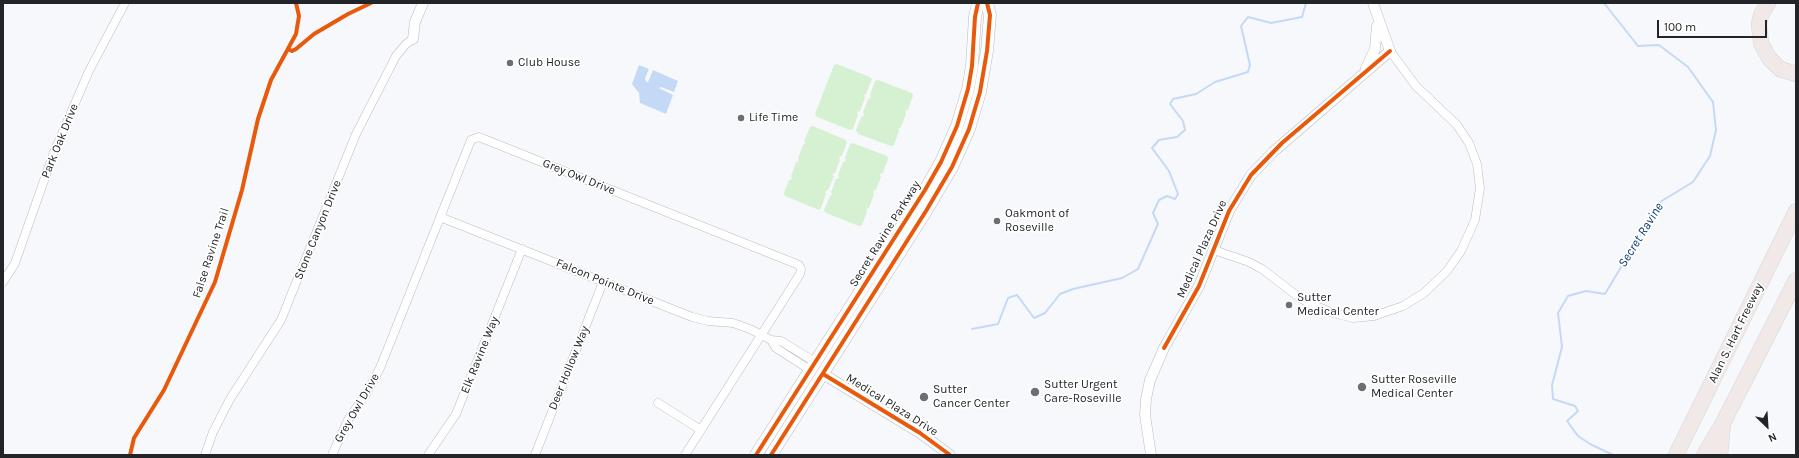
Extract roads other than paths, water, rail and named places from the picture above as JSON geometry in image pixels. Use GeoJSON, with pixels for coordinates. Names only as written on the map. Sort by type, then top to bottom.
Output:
{"type":"FeatureCollection","features":[{"type":"Feature","properties":{"kind":"highway"},"geometry":{"type":"LineString","coordinates":[[1768,3],[1761,15],[1759,24],[1761,43],[1769,58],[1777,66],[1796,74]]}},
{"type":"Feature","properties":{"kind":"highway","name":"Alan S. Hart Freeway"},"geometry":{"type":"LineString","coordinates":[[1676,455],[1796,211]]}},
{"type":"Feature","properties":{"kind":"highway"},"geometry":{"type":"LineString","coordinates":[[1704,455],[1723,423],[1796,280]]}},
{"type":"Feature","properties":{"kind":"highway"},"geometry":{"type":"LineString","coordinates":[[1720,455],[1723,423]]}},
{"type":"Feature","properties":{"kind":"main road","name":"Secret Ravine Parkway"},"geometry":{"type":"LineString","coordinates":[[756,455],[925,190],[952,137],[968,90],[972,66],[975,17],[978,3]]}},
{"type":"Feature","properties":{"kind":"main road","name":"Secret Ravine Parkway"},"geometry":{"type":"LineString","coordinates":[[771,455],[937,194],[964,142],[973,119],[982,80],[990,16],[987,3]]}},
{"type":"Feature","properties":{"kind":"main road"},"geometry":{"type":"LineString","coordinates":[[813,366],[823,374]]}},
{"type":"Feature","properties":{"kind":"street","name":"Park Oak Drive"},"geometry":{"type":"LineString","coordinates":[[3,282],[15,263],[54,152],[86,78],[126,3]]}},
{"type":"Feature","properties":{"kind":"street","name":"Stone Canyon Drive"},"geometry":{"type":"LineString","coordinates":[[205,455],[213,432],[227,404],[281,320],[356,134],[387,71],[400,49],[413,39],[415,22],[423,3]]}},
{"type":"Feature","properties":{"kind":"street","name":"Medical Plaza Drive"},"geometry":{"type":"LineString","coordinates":[[1214,250],[1249,262],[1262,269],[1300,298],[1311,304],[1333,313],[1353,318],[1374,316],[1403,306],[1424,293],[1447,271],[1461,251],[1475,220],[1480,188],[1477,164],[1469,143],[1457,125],[1416,86],[1390,51],[1377,18],[1373,3]]}},
{"type":"Feature","properties":{"kind":"street"},"geometry":{"type":"LineString","coordinates":[[1362,75],[1375,49],[1377,18]]}},
{"type":"Feature","properties":{"kind":"street","name":"Medical Plaza Drive"},"geometry":{"type":"LineString","coordinates":[[1151,455],[1145,416],[1150,380],[1164,348],[1199,286],[1229,210],[1251,175],[1282,143],[1390,51]]}},
{"type":"Feature","properties":{"kind":"street","name":"Grey Owl Drive"},"geometry":{"type":"LineString","coordinates":[[332,455],[349,418],[366,394],[380,368],[471,140],[479,137],[799,265],[801,269],[800,274],[685,455]]}},
{"type":"Feature","properties":{"kind":"street","name":"Falcon Pointe Drive"},"geometry":{"type":"LineString","coordinates":[[440,217],[692,317],[708,321],[733,323],[762,334],[772,340],[781,341],[796,350],[813,366]]}},
{"type":"Feature","properties":{"kind":"street","name":"Elk Ravine Way"},"geometry":{"type":"LineString","coordinates":[[428,455],[456,414],[522,249]]}},
{"type":"Feature","properties":{"kind":"street","name":"Deer Hollow Way"},"geometry":{"type":"LineString","coordinates":[[535,455],[603,282]]}},
{"type":"Feature","properties":{"kind":"street","name":"Falcon Pointe Drive"},"geometry":{"type":"LineString","coordinates":[[772,340],[776,348],[791,358],[813,366]]}},
{"type":"Feature","properties":{"kind":"street"},"geometry":{"type":"LineString","coordinates":[[791,358],[796,350]]}},
{"type":"Feature","properties":{"kind":"street","name":"Medical Plaza Drive"},"geometry":{"type":"LineString","coordinates":[[823,374],[920,433],[950,455]]}},
{"type":"Feature","properties":{"kind":"street"},"geometry":{"type":"LineString","coordinates":[[658,403],[701,430]]}},
{"type":"Feature","properties":{"kind":"water"},"geometry":{"type":"Polygon","coordinates":[[[639,65],[649,69],[645,78],[646,82],[648,82],[653,70],[678,81],[674,92],[661,87],[659,88],[673,95],[666,114],[640,103],[639,93],[632,84],[639,65]]]}},
{"type":"Feature","properties":{"kind":"waterway"},"geometry":{"type":"LineString","coordinates":[[972,329],[998,324],[1008,298],[1017,295],[1034,318],[1045,313],[1060,294],[1073,289],[1122,278],[1138,269],[1158,224],[1153,213],[1159,200],[1167,196],[1175,199],[1178,194],[1169,171],[1152,148],[1159,140],[1177,137],[1185,130],[1183,121],[1170,104],[1173,99],[1196,94],[1215,82],[1248,72],[1250,65],[1241,26],[1248,17],[1271,23],[1302,17],[1306,3]]}},
{"type":"Feature","properties":{"kind":"waterway","name":"Secret Ravine"},"geometry":{"type":"LineString","coordinates":[[1604,3],[1638,46],[1659,45],[1688,67],[1713,102],[1716,130],[1710,156],[1693,182],[1660,202],[1605,294],[1586,291],[1568,296],[1558,313],[1562,347],[1552,385],[1553,399],[1575,406],[1578,411],[1567,421],[1578,436],[1590,444],[1613,455]]}},
{"type":"Feature","properties":{"kind":"place","name":"Club House"},"geometry":{"type":"Point","coordinates":[510,63]}},
{"type":"Feature","properties":{"kind":"place","name":"Life Time"},"geometry":{"type":"Point","coordinates":[741,118]}},
{"type":"Feature","properties":{"kind":"place","name":"Oakmont of Roseville"},"geometry":{"type":"Point","coordinates":[997,221]}},
{"type":"Feature","properties":{"kind":"place","name":"Sutter Medical Center"},"geometry":{"type":"Point","coordinates":[1289,305]}},
{"type":"Feature","properties":{"kind":"place","name":"Sutter Roseville Medical Center"},"geometry":{"type":"Point","coordinates":[1362,387]}},
{"type":"Feature","properties":{"kind":"place","name":"Sutter Urgent Care-Roseville"},"geometry":{"type":"Point","coordinates":[1035,392]}},
{"type":"Feature","properties":{"kind":"place","name":"Sutter Cancer Center"},"geometry":{"type":"Point","coordinates":[924,397]}}]}
